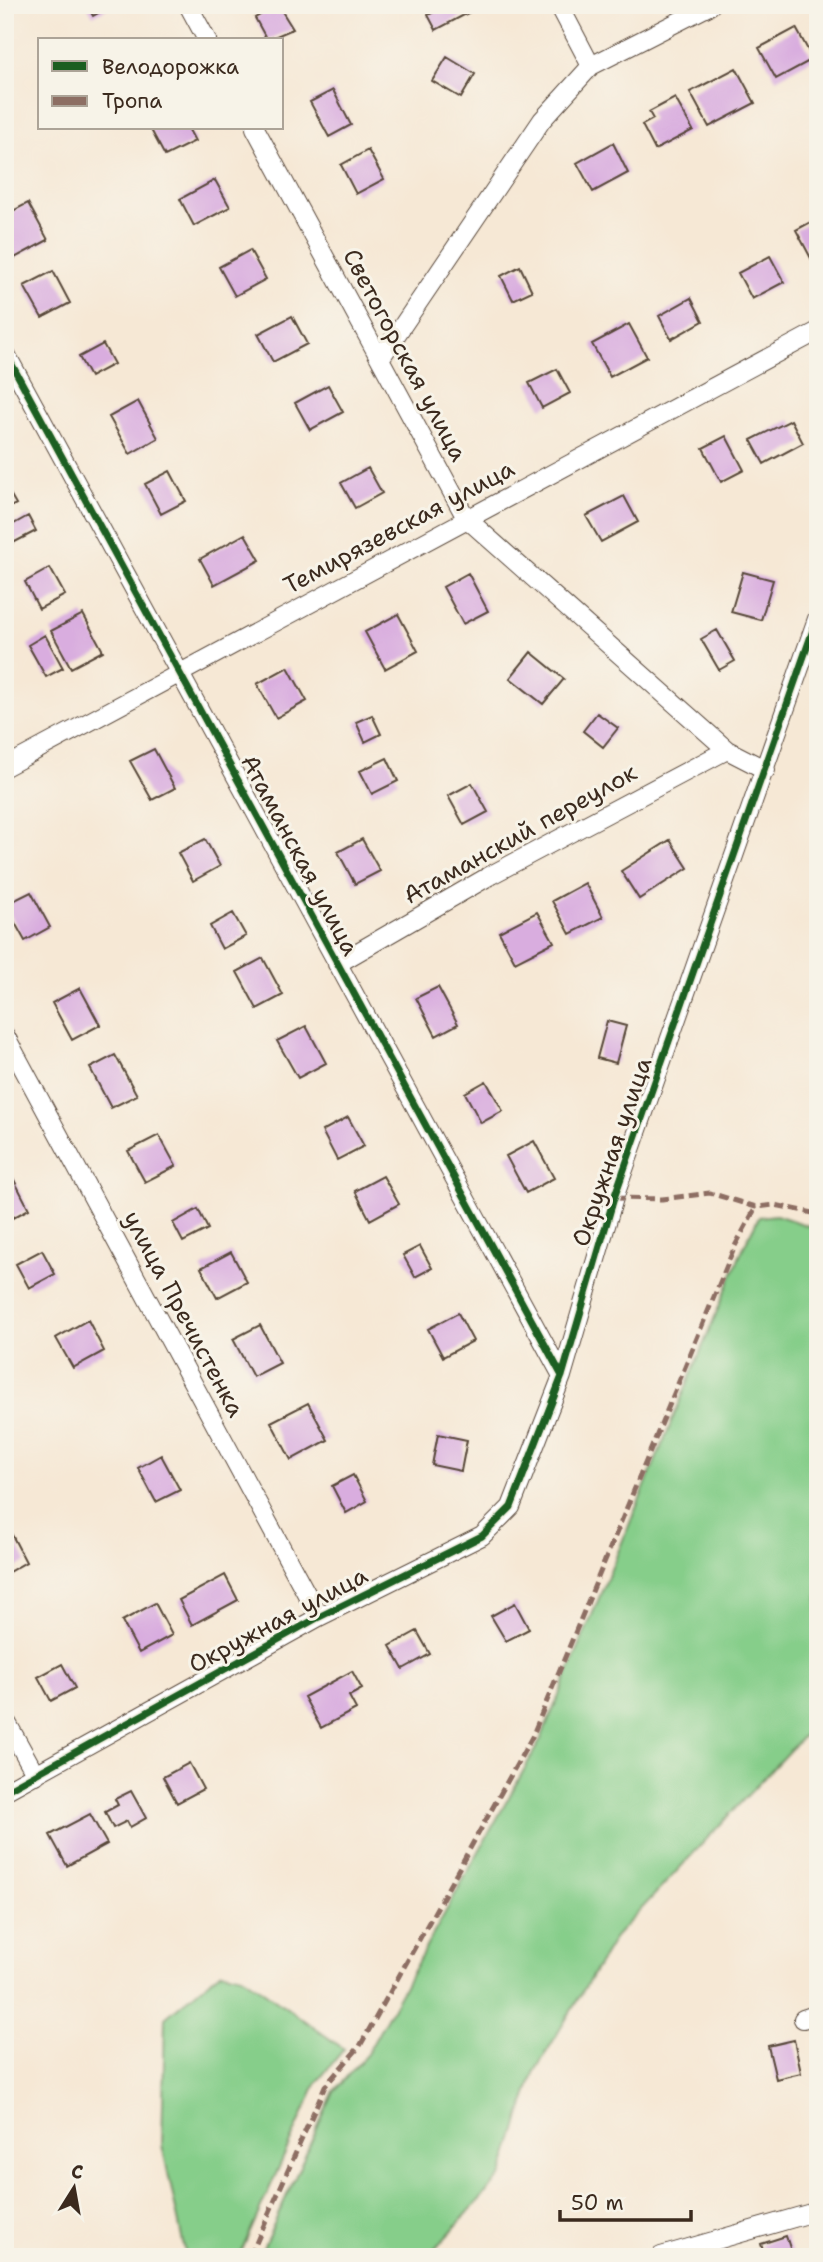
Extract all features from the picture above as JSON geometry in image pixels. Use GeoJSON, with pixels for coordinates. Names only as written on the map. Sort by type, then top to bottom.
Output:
{"type":"FeatureCollection","features":[{"type":"Feature","properties":{"kind":"street"},"geometry":{"type":"LineString","coordinates":[[188,5],[206,38]]}},
{"type":"Feature","properties":{"kind":"street"},"geometry":{"type":"LineString","coordinates":[[559,5],[591,66]]}},
{"type":"Feature","properties":{"kind":"street"},"geometry":{"type":"LineString","coordinates":[[380,359],[542,120],[591,66],[711,5]]}},
{"type":"Feature","properties":{"kind":"street","name":"Светогорская улица"},"geometry":{"type":"LineString","coordinates":[[256,130],[466,518],[727,750],[766,771]]}},
{"type":"Feature","properties":{"kind":"street","name":"Темирязевская улица"},"geometry":{"type":"LineString","coordinates":[[5,767],[818,331]]}},
{"type":"Feature","properties":{"kind":"street","name":"Атаманская улица"},"geometry":{"type":"LineString","coordinates":[[5,352],[562,1376]]}},
{"type":"Feature","properties":{"kind":"street","name":"Окружная улица"},"geometry":{"type":"LineString","coordinates":[[5,1791],[319,1617],[482,1536],[511,1507],[562,1376],[614,1198],[766,771],[818,616]]}},
{"type":"Feature","properties":{"kind":"street","name":"Атаманский переулок"},"geometry":{"type":"LineString","coordinates":[[337,964],[491,875],[727,750]]}},
{"type":"Feature","properties":{"kind":"street","name":"улица Пречистенка"},"geometry":{"type":"LineString","coordinates":[[5,1035],[319,1617]]}},
{"type":"Feature","properties":{"kind":"street"},"geometry":{"type":"LineString","coordinates":[[5,1719],[36,1775]]}},
{"type":"Feature","properties":{"kind":"street"},"geometry":{"type":"LineString","coordinates":[[661,2256],[818,2211]]}},
{"type":"Feature","properties":{"kind":"green space"},"geometry":{"type":"Polygon","coordinates":[[[776,1215],[818,1229],[818,1720],[615,1937],[534,2073],[502,2175],[428,2257],[259,2257],[334,2091],[367,2054],[541,1739],[744,1246],[759,1217],[776,1215]]]}},
{"type":"Feature","properties":{"kind":"green space"},"geometry":{"type":"Polygon","coordinates":[[[221,1971],[242,1976],[344,2049],[317,2082],[239,2257],[186,2257],[162,2145],[165,2018],[221,1971]]]}},
{"type":"Feature","properties":{"kind":"building"},"geometry":{"type":"Polygon","coordinates":[[[87,5],[113,5],[93,16],[87,5]]]}},
{"type":"Feature","properties":{"kind":"building"},"geometry":{"type":"Polygon","coordinates":[[[278,5],[293,29],[266,38],[255,18],[278,5]]]}},
{"type":"Feature","properties":{"kind":"building"},"geometry":{"type":"Polygon","coordinates":[[[447,5],[483,5],[436,30],[428,15],[447,5]]]}},
{"type":"Feature","properties":{"kind":"building"},"geometry":{"type":"Polygon","coordinates":[[[796,28],[813,59],[776,79],[759,48],[796,28]]]}},
{"type":"Feature","properties":{"kind":"building"},"geometry":{"type":"Polygon","coordinates":[[[447,57],[475,74],[461,98],[432,81],[447,57]]]}},
{"type":"Feature","properties":{"kind":"building"},"geometry":{"type":"Polygon","coordinates":[[[736,68],[755,103],[709,127],[690,92],[736,68]]]}},
{"type":"Feature","properties":{"kind":"building"},"geometry":{"type":"Polygon","coordinates":[[[333,90],[351,125],[329,137],[310,102],[333,90]]]}},
{"type":"Feature","properties":{"kind":"building"},"geometry":{"type":"Polygon","coordinates":[[[675,98],[693,130],[655,150],[642,125],[653,119],[649,112],[675,98]]]}},
{"type":"Feature","properties":{"kind":"building"},"geometry":{"type":"Polygon","coordinates":[[[151,130],[189,130],[195,141],[165,156],[151,130]]]}},
{"type":"Feature","properties":{"kind":"building"},"geometry":{"type":"Polygon","coordinates":[[[613,143],[628,173],[593,192],[577,163],[613,143]]]}},
{"type":"Feature","properties":{"kind":"building"},"geometry":{"type":"Polygon","coordinates":[[[368,150],[384,179],[356,194],[341,165],[368,150]]]}},
{"type":"Feature","properties":{"kind":"building"},"geometry":{"type":"Polygon","coordinates":[[[215,180],[230,207],[194,226],[180,199],[215,180]]]}},
{"type":"Feature","properties":{"kind":"building"},"geometry":{"type":"Polygon","coordinates":[[[28,203],[48,240],[11,260],[5,250],[5,215],[28,203]]]}},
{"type":"Feature","properties":{"kind":"building"},"geometry":{"type":"Polygon","coordinates":[[[818,218],[818,260],[813,262],[796,230],[818,218]]]}},
{"type":"Feature","properties":{"kind":"building"},"geometry":{"type":"Polygon","coordinates":[[[250,250],[266,279],[235,296],[219,267],[250,250]]]}},
{"type":"Feature","properties":{"kind":"building"},"geometry":{"type":"Polygon","coordinates":[[[770,256],[784,282],[752,299],[738,273],[770,256]]]}},
{"type":"Feature","properties":{"kind":"building"},"geometry":{"type":"Polygon","coordinates":[[[520,266],[532,291],[513,300],[501,276],[520,266]]]}},
{"type":"Feature","properties":{"kind":"building"},"geometry":{"type":"Polygon","coordinates":[[[53,271],[70,303],[42,318],[24,286],[53,271]]]}},
{"type":"Feature","properties":{"kind":"building"},"geometry":{"type":"Polygon","coordinates":[[[691,298],[703,321],[671,339],[659,316],[691,298]]]}},
{"type":"Feature","properties":{"kind":"building"},"geometry":{"type":"Polygon","coordinates":[[[292,316],[307,344],[273,362],[258,334],[292,316]]]}},
{"type":"Feature","properties":{"kind":"building"},"geometry":{"type":"Polygon","coordinates":[[[629,324],[647,357],[610,377],[592,344],[629,324]]]}},
{"type":"Feature","properties":{"kind":"building"},"geometry":{"type":"Polygon","coordinates":[[[103,344],[114,364],[90,377],[79,357],[103,344]]]}},
{"type":"Feature","properties":{"kind":"building"},"geometry":{"type":"Polygon","coordinates":[[[557,369],[570,393],[542,408],[529,383],[557,369]]]}},
{"type":"Feature","properties":{"kind":"building"},"geometry":{"type":"Polygon","coordinates":[[[328,385],[343,412],[310,430],[295,403],[328,385]]]}},
{"type":"Feature","properties":{"kind":"building"},"geometry":{"type":"Polygon","coordinates":[[[138,401],[158,438],[130,454],[109,417],[138,401]]]}},
{"type":"Feature","properties":{"kind":"building"},"geometry":{"type":"Polygon","coordinates":[[[791,420],[803,443],[764,464],[751,440],[791,420]]]}},
{"type":"Feature","properties":{"kind":"building"},"geometry":{"type":"Polygon","coordinates":[[[726,436],[744,470],[721,482],[703,448],[726,436]]]}},
{"type":"Feature","properties":{"kind":"building"},"geometry":{"type":"Polygon","coordinates":[[[368,468],[382,493],[355,508],[341,483],[368,468]]]}},
{"type":"Feature","properties":{"kind":"building"},"geometry":{"type":"Polygon","coordinates":[[[170,471],[186,501],[161,514],[145,484],[170,471]]]}},
{"type":"Feature","properties":{"kind":"building"},"geometry":{"type":"Polygon","coordinates":[[[5,485],[16,504],[5,510],[5,485]]]}},
{"type":"Feature","properties":{"kind":"building"},"geometry":{"type":"Polygon","coordinates":[[[624,496],[638,522],[601,542],[586,516],[624,496]]]}},
{"type":"Feature","properties":{"kind":"building"},"geometry":{"type":"Polygon","coordinates":[[[28,516],[36,531],[11,544],[5,529],[28,516]]]}},
{"type":"Feature","properties":{"kind":"building"},"geometry":{"type":"Polygon","coordinates":[[[245,534],[260,560],[214,585],[200,559],[245,534]]]}},
{"type":"Feature","properties":{"kind":"building"},"geometry":{"type":"Polygon","coordinates":[[[50,568],[65,595],[39,609],[25,582],[50,568]]]}},
{"type":"Feature","properties":{"kind":"building"},"geometry":{"type":"Polygon","coordinates":[[[743,572],[773,580],[761,620],[731,612],[743,572]]]}},
{"type":"Feature","properties":{"kind":"building"},"geometry":{"type":"Polygon","coordinates":[[[468,573],[488,611],[463,624],[443,587],[468,573]]]}},
{"type":"Feature","properties":{"kind":"building"},"geometry":{"type":"Polygon","coordinates":[[[83,614],[103,651],[71,668],[51,631],[83,614]]]}},
{"type":"Feature","properties":{"kind":"building"},"geometry":{"type":"Polygon","coordinates":[[[398,614],[418,651],[385,669],[365,632],[398,614]]]}},
{"type":"Feature","properties":{"kind":"building"},"geometry":{"type":"Polygon","coordinates":[[[717,630],[735,661],[719,670],[701,639],[717,630]]]}},
{"type":"Feature","properties":{"kind":"building"},"geometry":{"type":"Polygon","coordinates":[[[45,635],[63,668],[46,677],[28,645],[45,635]]]}},
{"type":"Feature","properties":{"kind":"building"},"geometry":{"type":"Polygon","coordinates":[[[531,652],[564,679],[543,704],[510,678],[531,652]]]}},
{"type":"Feature","properties":{"kind":"building"},"geometry":{"type":"Polygon","coordinates":[[[288,667],[307,701],[276,718],[257,684],[288,667]]]}},
{"type":"Feature","properties":{"kind":"building"},"geometry":{"type":"Polygon","coordinates":[[[597,713],[618,728],[603,747],[583,731],[597,713]]]}},
{"type":"Feature","properties":{"kind":"building"},"geometry":{"type":"Polygon","coordinates":[[[372,715],[381,734],[365,742],[356,722],[372,715]]]}},
{"type":"Feature","properties":{"kind":"building"},"geometry":{"type":"Polygon","coordinates":[[[154,749],[175,788],[152,800],[130,761],[154,749]]]}},
{"type":"Feature","properties":{"kind":"building"},"geometry":{"type":"Polygon","coordinates":[[[387,758],[398,781],[372,794],[360,771],[387,758]]]}},
{"type":"Feature","properties":{"kind":"building"},"geometry":{"type":"Polygon","coordinates":[[[472,783],[488,812],[464,825],[448,796],[472,783]]]}},
{"type":"Feature","properties":{"kind":"building"},"geometry":{"type":"Polygon","coordinates":[[[205,839],[220,866],[193,881],[178,853],[205,839]]]}},
{"type":"Feature","properties":{"kind":"building"},"geometry":{"type":"Polygon","coordinates":[[[362,839],[380,871],[355,884],[338,852],[362,839]]]}},
{"type":"Feature","properties":{"kind":"building"},"geometry":{"type":"Polygon","coordinates":[[[670,840],[688,868],[639,899],[621,871],[670,840]]]}},
{"type":"Feature","properties":{"kind":"building"},"geometry":{"type":"Polygon","coordinates":[[[585,883],[603,917],[570,934],[552,901],[585,883]]]}},
{"type":"Feature","properties":{"kind":"building"},"geometry":{"type":"Polygon","coordinates":[[[31,892],[50,927],[25,941],[5,905],[31,892]]]}},
{"type":"Feature","properties":{"kind":"building"},"geometry":{"type":"Polygon","coordinates":[[[537,912],[554,942],[515,962],[499,932],[537,912]]]}},
{"type":"Feature","properties":{"kind":"building"},"geometry":{"type":"Polygon","coordinates":[[[233,913],[246,936],[222,949],[210,926],[233,913]]]}},
{"type":"Feature","properties":{"kind":"building"},"geometry":{"type":"Polygon","coordinates":[[[263,958],[283,995],[257,1009],[237,972],[263,958]]]}},
{"type":"Feature","properties":{"kind":"building"},"geometry":{"type":"Polygon","coordinates":[[[438,987],[458,1024],[436,1036],[416,998],[438,987]]]}},
{"type":"Feature","properties":{"kind":"building"},"geometry":{"type":"Polygon","coordinates":[[[80,988],[100,1025],[72,1040],[52,1003],[80,988]]]}},
{"type":"Feature","properties":{"kind":"building"},"geometry":{"type":"Polygon","coordinates":[[[607,1021],[626,1026],[616,1063],[597,1058],[607,1021]]]}},
{"type":"Feature","properties":{"kind":"building"},"geometry":{"type":"Polygon","coordinates":[[[306,1026],[326,1063],[298,1078],[277,1041],[306,1026]]]}},
{"type":"Feature","properties":{"kind":"building"},"geometry":{"type":"Polygon","coordinates":[[[115,1055],[137,1095],[111,1108],[90,1068],[115,1055]]]}},
{"type":"Feature","properties":{"kind":"building"},"geometry":{"type":"Polygon","coordinates":[[[486,1081],[503,1111],[481,1123],[465,1093],[486,1081]]]}},
{"type":"Feature","properties":{"kind":"building"},"geometry":{"type":"Polygon","coordinates":[[[348,1117],[364,1146],[337,1160],[322,1131],[348,1117]]]}},
{"type":"Feature","properties":{"kind":"building"},"geometry":{"type":"Polygon","coordinates":[[[159,1135],[176,1166],[145,1182],[128,1151],[159,1135]]]}},
{"type":"Feature","properties":{"kind":"building"},"geometry":{"type":"Polygon","coordinates":[[[534,1141],[554,1178],[526,1193],[506,1156],[534,1141]]]}},
{"type":"Feature","properties":{"kind":"building"},"geometry":{"type":"Polygon","coordinates":[[[11,1174],[29,1209],[5,1222],[5,1177],[11,1174]]]}},
{"type":"Feature","properties":{"kind":"building"},"geometry":{"type":"Polygon","coordinates":[[[383,1176],[399,1204],[370,1220],[355,1191],[383,1176]]]}},
{"type":"Feature","properties":{"kind":"building"},"geometry":{"type":"Polygon","coordinates":[[[198,1209],[208,1229],[183,1242],[173,1223],[198,1209]]]}},
{"type":"Feature","properties":{"kind":"building"},"geometry":{"type":"Polygon","coordinates":[[[420,1246],[432,1268],[415,1277],[403,1255],[420,1246]]]}},
{"type":"Feature","properties":{"kind":"building"},"geometry":{"type":"Polygon","coordinates":[[[42,1250],[55,1274],[29,1288],[16,1264],[42,1250]]]}},
{"type":"Feature","properties":{"kind":"building"},"geometry":{"type":"Polygon","coordinates":[[[231,1252],[247,1282],[217,1298],[201,1268],[231,1252]]]}},
{"type":"Feature","properties":{"kind":"building"},"geometry":{"type":"Polygon","coordinates":[[[458,1313],[473,1341],[443,1357],[428,1329],[458,1313]]]}},
{"type":"Feature","properties":{"kind":"building"},"geometry":{"type":"Polygon","coordinates":[[[88,1320],[104,1351],[73,1368],[56,1338],[88,1320]]]}},
{"type":"Feature","properties":{"kind":"building"},"geometry":{"type":"Polygon","coordinates":[[[260,1325],[280,1363],[253,1377],[233,1339],[260,1325]]]}},
{"type":"Feature","properties":{"kind":"building"},"geometry":{"type":"Polygon","coordinates":[[[308,1403],[328,1440],[291,1460],[271,1422],[308,1403]]]}},
{"type":"Feature","properties":{"kind":"building"},"geometry":{"type":"Polygon","coordinates":[[[438,1434],[467,1440],[461,1471],[432,1465],[438,1434]]]}},
{"type":"Feature","properties":{"kind":"building"},"geometry":{"type":"Polygon","coordinates":[[[161,1455],[180,1490],[156,1502],[138,1468],[161,1455]]]}},
{"type":"Feature","properties":{"kind":"building"},"geometry":{"type":"Polygon","coordinates":[[[353,1475],[367,1501],[346,1513],[332,1486],[353,1475]]]}},
{"type":"Feature","properties":{"kind":"building"},"geometry":{"type":"Polygon","coordinates":[[[12,1535],[26,1562],[5,1574],[5,1539],[12,1535]]]}},
{"type":"Feature","properties":{"kind":"building"},"geometry":{"type":"Polygon","coordinates":[[[225,1575],[238,1600],[192,1625],[179,1600],[225,1575]]]}},
{"type":"Feature","properties":{"kind":"building"},"geometry":{"type":"Polygon","coordinates":[[[155,1603],[172,1635],[139,1653],[122,1621],[155,1603]]]}},
{"type":"Feature","properties":{"kind":"building"},"geometry":{"type":"Polygon","coordinates":[[[515,1603],[529,1629],[506,1641],[491,1616],[515,1603]]]}},
{"type":"Feature","properties":{"kind":"building"},"geometry":{"type":"Polygon","coordinates":[[[417,1631],[430,1654],[403,1669],[390,1646],[417,1631]]]}},
{"type":"Feature","properties":{"kind":"building"},"geometry":{"type":"Polygon","coordinates":[[[62,1664],[75,1688],[51,1701],[38,1677],[62,1664]]]}},
{"type":"Feature","properties":{"kind":"building"},"geometry":{"type":"Polygon","coordinates":[[[352,1671],[362,1689],[349,1696],[356,1709],[321,1728],[304,1697],[352,1671]]]}},
{"type":"Feature","properties":{"kind":"building"},"geometry":{"type":"Polygon","coordinates":[[[189,1763],[203,1789],[177,1803],[163,1777],[189,1763]]]}},
{"type":"Feature","properties":{"kind":"building"},"geometry":{"type":"Polygon","coordinates":[[[131,1791],[146,1818],[130,1827],[127,1821],[113,1828],[105,1812],[118,1805],[115,1799],[131,1791]]]}},
{"type":"Feature","properties":{"kind":"building"},"geometry":{"type":"Polygon","coordinates":[[[90,1814],[107,1844],[67,1866],[50,1835],[90,1814]]]}},
{"type":"Feature","properties":{"kind":"building"},"geometry":{"type":"Polygon","coordinates":[[[794,2040],[801,2073],[776,2079],[768,2046],[794,2040]]]}},
{"type":"Feature","properties":{"kind":"building"},"geometry":{"type":"Polygon","coordinates":[[[786,2236],[793,2257],[765,2257],[761,2244],[786,2236]]]}},
{"type":"Feature","properties":{"kind":"marked path"},"geometry":{"type":"LineString","coordinates":[[614,1198],[662,1199],[710,1193],[756,1207],[775,1205],[818,1214]]}},
{"type":"Feature","properties":{"kind":"marked path"},"geometry":{"type":"LineString","coordinates":[[250,2257],[325,2086],[360,2046],[532,1737],[735,1246],[756,1207]]}},
{"type":"Feature","properties":{"kind":"cycle path"},"geometry":{"type":"LineString","coordinates":[[5,352],[562,1376]]}},
{"type":"Feature","properties":{"kind":"cycle path"},"geometry":{"type":"LineString","coordinates":[[5,1791],[319,1617],[482,1536],[511,1507],[562,1376],[614,1198],[818,616]]}}]}
